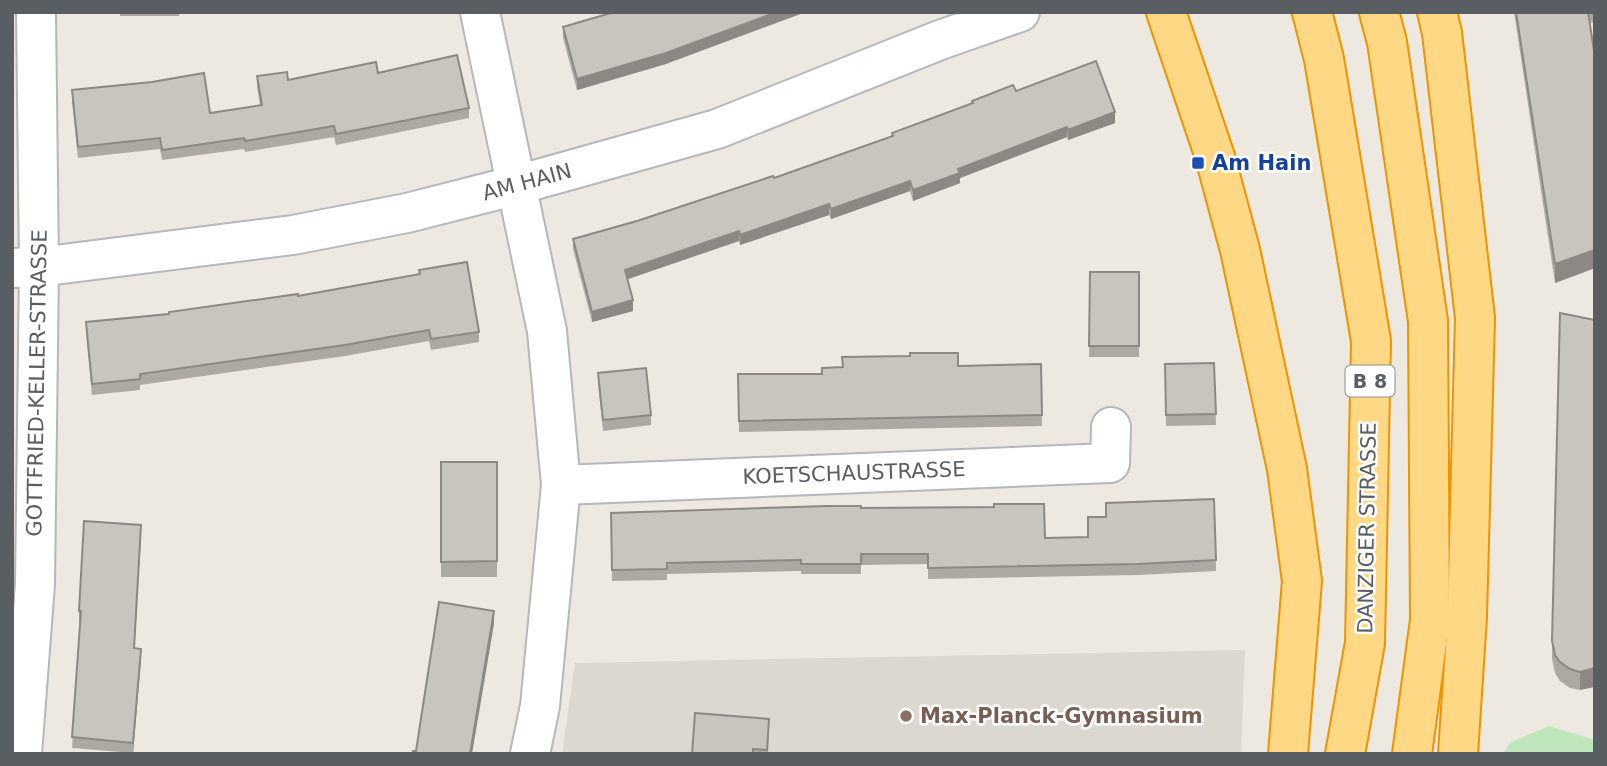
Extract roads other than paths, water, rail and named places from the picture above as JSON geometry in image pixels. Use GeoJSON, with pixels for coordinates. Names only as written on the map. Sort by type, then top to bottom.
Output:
{"type":"FeatureCollection","features":[{"type":"Feature","properties":{"kind":"highway"},"geometry":{"type":"LineString","coordinates":[[1166,12],[1215,156],[1236,237],[1287,469],[1302,581],[1288,754]]}},
{"type":"Feature","properties":{"kind":"highway","name":"DANZIGER STRASSE"},"geometry":{"type":"LineString","coordinates":[[1312,12],[1324,59],[1370,341],[1365,643],[1345,754]]}},
{"type":"Feature","properties":{"kind":"highway"},"geometry":{"type":"LineString","coordinates":[[1379,12],[1387,42],[1428,321],[1430,620],[1412,754]]}},
{"type":"Feature","properties":{"kind":"highway"},"geometry":{"type":"LineString","coordinates":[[1437,12],[1443,33],[1475,318],[1467,617],[1458,754]]}},
{"type":"Feature","properties":{"kind":"street","name":"GOTTFRIED-KELLER-STRASSE"},"geometry":{"type":"LineString","coordinates":[[22,754],[35,584],[26,267],[36,12]]}},
{"type":"Feature","properties":{"kind":"street"},"geometry":{"type":"LineString","coordinates":[[480,12],[547,331],[561,485],[540,706],[530,754]]}},
{"type":"Feature","properties":{"kind":"street","name":"AM HAIN"},"geometry":{"type":"LineString","coordinates":[[26,267],[293,235],[407,213],[517,185],[717,129],[935,26],[1020,12]]}},
{"type":"Feature","properties":{"kind":"street","name":"KOETSCHAUSTRASSE"},"geometry":{"type":"LineString","coordinates":[[561,485],[1110,463],[1111,427]]}},
{"type":"Feature","properties":{"kind":"place","name":"Am Hain"},"geometry":{"type":"Point","coordinates":[1198,163]}},
{"type":"Feature","properties":{"kind":"place","name":"Max-Planck-Gymnasium"},"geometry":{"type":"Point","coordinates":[906,716]}}]}
